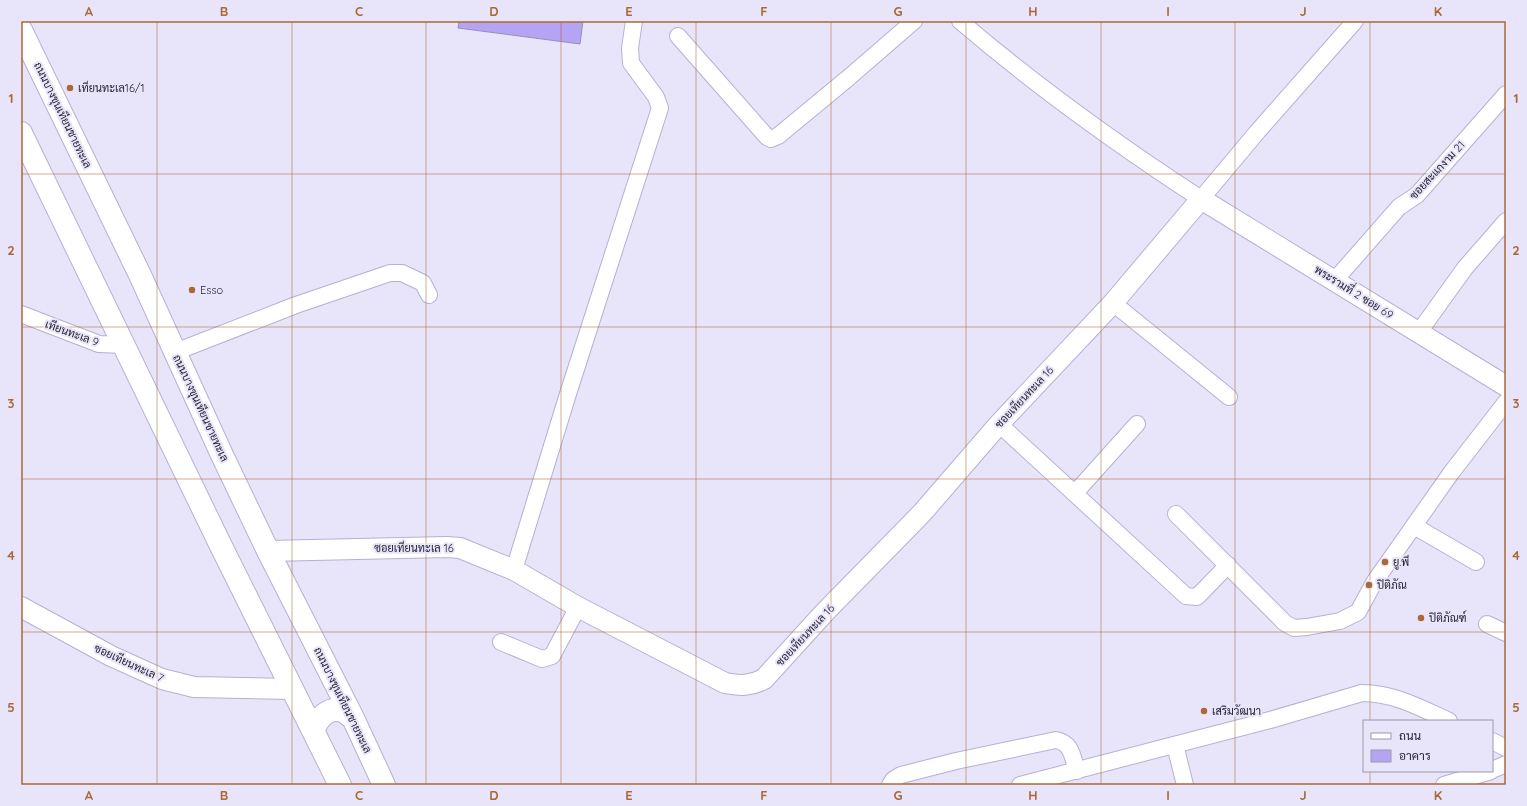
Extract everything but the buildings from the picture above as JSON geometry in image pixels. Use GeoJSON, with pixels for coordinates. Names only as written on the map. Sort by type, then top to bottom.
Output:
{"type":"FeatureCollection","features":[{"type":"Feature","properties":{"kind":"main road","name":"ถนนบางขุนเทียนชายทะเล"},"geometry":{"type":"LineString","coordinates":[[21,30],[126,246],[268,551],[353,718],[384,785]]}},
{"type":"Feature","properties":{"kind":"main road"},"geometry":{"type":"LineString","coordinates":[[21,133],[220,544],[294,689],[340,785]]}},
{"type":"Feature","properties":{"kind":"main road"},"geometry":{"type":"LineString","coordinates":[[314,731],[315,725],[329,711],[343,711],[353,718]]}},
{"type":"Feature","properties":{"kind":"street"},"geometry":{"type":"LineString","coordinates":[[514,570],[567,397],[660,108],[656,97],[631,63],[630,48],[634,21]]}},
{"type":"Feature","properties":{"kind":"street"},"geometry":{"type":"LineString","coordinates":[[678,36],[767,137],[771,139],[778,136],[914,21]]}},
{"type":"Feature","properties":{"kind":"street"},"geometry":{"type":"LineString","coordinates":[[960,21],[1063,102],[1164,175],[1201,199],[1355,21]]}},
{"type":"Feature","properties":{"kind":"street","name":"ซอยสะแกงาม 21"},"geometry":{"type":"LineString","coordinates":[[1335,280],[1399,207],[1417,195],[1506,94]]}},
{"type":"Feature","properties":{"kind":"street","name":"ซอยเทียนทะเล 16"},"geometry":{"type":"LineString","coordinates":[[268,551],[447,547],[460,548],[514,570],[578,607],[725,683],[746,686],[756,683],[764,679],[824,613],[922,512],[999,424],[1113,303],[1201,199]]}},
{"type":"Feature","properties":{"kind":"street","name":"พระรามที่ 2 ซอย 69"},"geometry":{"type":"LineString","coordinates":[[1201,199],[1506,386]]}},
{"type":"Feature","properties":{"kind":"street"},"geometry":{"type":"LineString","coordinates":[[1419,332],[1465,268],[1506,221]]}},
{"type":"Feature","properties":{"kind":"street"},"geometry":{"type":"LineString","coordinates":[[175,352],[296,305],[390,273],[402,273],[423,283],[429,294]]}},
{"type":"Feature","properties":{"kind":"street"},"geometry":{"type":"LineString","coordinates":[[1113,303],[1229,397]]}},
{"type":"Feature","properties":{"kind":"street","name":"เทียนทะเล 9"},"geometry":{"type":"LineString","coordinates":[[21,314],[99,344],[124,346]]}},
{"type":"Feature","properties":{"kind":"street"},"geometry":{"type":"LineString","coordinates":[[1176,514],[1285,623],[1294,628],[1340,621],[1358,612],[1375,581],[1450,473],[1506,402]]}},
{"type":"Feature","properties":{"kind":"street"},"geometry":{"type":"LineString","coordinates":[[999,424],[1186,596],[1197,597],[1228,565]]}},
{"type":"Feature","properties":{"kind":"street"},"geometry":{"type":"LineString","coordinates":[[1075,493],[1137,424]]}},
{"type":"Feature","properties":{"kind":"street"},"geometry":{"type":"LineString","coordinates":[[1414,526],[1476,562]]}},
{"type":"Feature","properties":{"kind":"street","name":"ซอยเทียนทะเล 7"},"geometry":{"type":"LineString","coordinates":[[21,607],[111,656],[162,680],[194,687],[294,689]]}},
{"type":"Feature","properties":{"kind":"street"},"geometry":{"type":"LineString","coordinates":[[501,642],[542,659],[548,658],[552,656],[578,607]]}},
{"type":"Feature","properties":{"kind":"street"},"geometry":{"type":"LineString","coordinates":[[1487,624],[1506,633]]}},
{"type":"Feature","properties":{"kind":"street"},"geometry":{"type":"LineString","coordinates":[[1020,785],[1074,776],[1175,745],[1270,720],[1362,693],[1376,693],[1410,702],[1447,720]]}},
{"type":"Feature","properties":{"kind":"street"},"geometry":{"type":"LineString","coordinates":[[890,785],[893,780],[901,775],[964,759],[1056,740],[1064,741],[1069,746],[1074,776]]}},
{"type":"Feature","properties":{"kind":"street"},"geometry":{"type":"LineString","coordinates":[[1493,742],[1506,748]]}},
{"type":"Feature","properties":{"kind":"street"},"geometry":{"type":"LineString","coordinates":[[1175,745],[1185,785]]}},
{"type":"Feature","properties":{"kind":"street"},"geometry":{"type":"LineString","coordinates":[[1493,770],[1506,764]]}},
{"type":"Feature","properties":{"kind":"street"},"geometry":{"type":"LineString","coordinates":[[1444,785],[1488,772]]}},
{"type":"Feature","properties":{"kind":"place","name":"เทียนทะเล16/1"},"geometry":{"type":"Point","coordinates":[70,88]}},
{"type":"Feature","properties":{"kind":"place","name":"Esso"},"geometry":{"type":"Point","coordinates":[192,290]}},
{"type":"Feature","properties":{"kind":"place","name":"ยู.พี"},"geometry":{"type":"Point","coordinates":[1385,562]}},
{"type":"Feature","properties":{"kind":"place","name":"ปิติภัณ"},"geometry":{"type":"Point","coordinates":[1369,585]}},
{"type":"Feature","properties":{"kind":"place","name":"ปิติภัณฑ์"},"geometry":{"type":"Point","coordinates":[1421,618]}},
{"type":"Feature","properties":{"kind":"place","name":"เสริมวัฒนา"},"geometry":{"type":"Point","coordinates":[1204,711]}}]}
